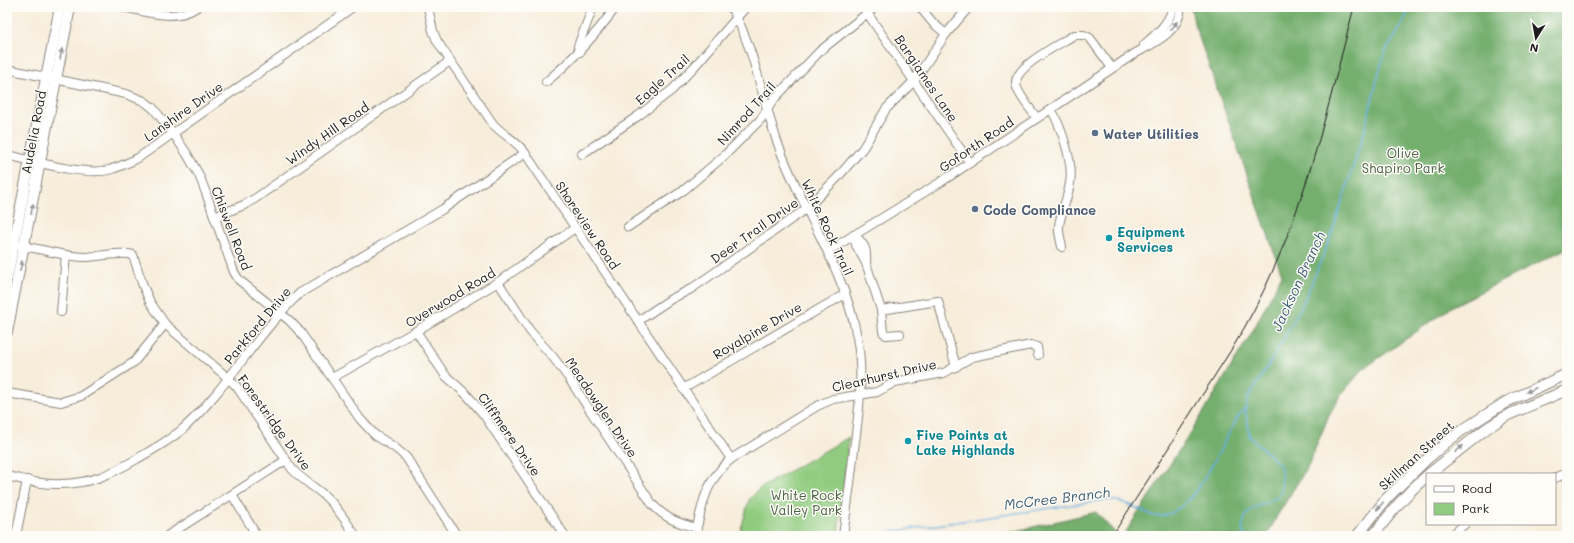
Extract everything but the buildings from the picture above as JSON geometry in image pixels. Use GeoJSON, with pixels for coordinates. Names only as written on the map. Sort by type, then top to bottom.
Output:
{"type":"FeatureCollection","features":[{"type":"Feature","properties":{"kind":"main road","name":"Audelia Road"},"geometry":{"type":"LineString","coordinates":[[7,278],[10,245],[30,160],[60,7]]}},
{"type":"Feature","properties":{"kind":"main road","name":"Audelia Road"},"geometry":{"type":"LineString","coordinates":[[7,332],[70,7]]}},
{"type":"Feature","properties":{"kind":"main road","name":"Skillman Street"},"geometry":{"type":"LineString","coordinates":[[1373,536],[1427,459],[1447,442],[1475,422],[1515,397],[1567,374]]}},
{"type":"Feature","properties":{"kind":"main road","name":"Skillman Street"},"geometry":{"type":"LineString","coordinates":[[1431,473],[1486,428],[1508,415],[1567,390]]}},
{"type":"Feature","properties":{"kind":"main road","name":"Skillman Street"},"geometry":{"type":"LineString","coordinates":[[1357,536],[1387,498],[1412,482],[1426,476]]}},
{"type":"Feature","properties":{"kind":"street"},"geometry":{"type":"LineString","coordinates":[[123,7],[166,15],[184,13],[197,7]]}},
{"type":"Feature","properties":{"kind":"street","name":"Lanshire Drive"},"geometry":{"type":"LineString","coordinates":[[7,156],[84,171],[108,170],[120,167],[138,158],[354,7]]}},
{"type":"Feature","properties":{"kind":"street","name":"Shoreview Road"},"geometry":{"type":"LineString","coordinates":[[428,7],[433,31],[437,41],[450,61],[493,124],[521,147],[730,459]]}},
{"type":"Feature","properties":{"kind":"street"},"geometry":{"type":"LineString","coordinates":[[580,52],[578,46],[593,7]]}},
{"type":"Feature","properties":{"kind":"street"},"geometry":{"type":"LineString","coordinates":[[546,82],[580,52],[598,32],[616,7]]}},
{"type":"Feature","properties":{"kind":"street","name":"White Rock Trail"},"geometry":{"type":"LineString","coordinates":[[731,7],[746,40],[778,144],[806,209],[828,251],[845,294],[857,337],[860,395],[844,532]]}},
{"type":"Feature","properties":{"kind":"street","name":"Eagle Trail"},"geometry":{"type":"LineString","coordinates":[[582,154],[638,116],[672,90],[746,7]]}},
{"type":"Feature","properties":{"kind":"street","name":"Nimrod Trail"},"geometry":{"type":"LineString","coordinates":[[628,227],[684,190],[724,156],[756,123],[774,99],[820,51],[865,10],[876,7]]}},
{"type":"Feature","properties":{"kind":"street"},"geometry":{"type":"LineString","coordinates":[[920,7],[929,19],[946,34]]}},
{"type":"Feature","properties":{"kind":"street","name":"Deer Trail Drive"},"geometry":{"type":"LineString","coordinates":[[638,321],[671,299],[691,289],[806,209],[850,164],[863,148],[886,108],[914,81],[946,34],[969,7]]}},
{"type":"Feature","properties":{"kind":"street","name":"Goforth Road"},"geometry":{"type":"LineString","coordinates":[[1134,54],[1166,24],[1171,16],[1173,7]]}},
{"type":"Feature","properties":{"kind":"street","name":"Goforth Road"},"geometry":{"type":"LineString","coordinates":[[828,251],[970,163],[1112,68],[1159,40],[1171,31],[1179,18],[1181,7]]}},
{"type":"Feature","properties":{"kind":"street","name":"Bargiames Lane"},"geometry":{"type":"LineString","coordinates":[[865,10],[970,163]]}},
{"type":"Feature","properties":{"kind":"street"},"geometry":{"type":"LineString","coordinates":[[1037,118],[1017,90],[1016,84],[1019,74],[1028,64],[1074,35],[1079,34],[1090,38],[1112,68]]}},
{"type":"Feature","properties":{"kind":"street","name":"Windy Hill Road"},"geometry":{"type":"LineString","coordinates":[[214,217],[244,205],[256,198],[450,61]]}},
{"type":"Feature","properties":{"kind":"street","name":"Chiswell Road"},"geometry":{"type":"LineString","coordinates":[[7,69],[135,97],[153,108],[173,133],[199,175],[234,272],[247,287],[281,313],[301,333],[367,428],[406,457],[456,536]]}},
{"type":"Feature","properties":{"kind":"street"},"geometry":{"type":"LineString","coordinates":[[1051,109],[1061,130],[1071,173],[1071,183],[1059,226],[1062,247]]}},
{"type":"Feature","properties":{"kind":"street","name":"Parkford Drive"},"geometry":{"type":"LineString","coordinates":[[7,476],[49,484],[76,483],[102,478],[154,449],[184,428],[203,409],[295,297],[309,286],[443,209],[525,153]]}},
{"type":"Feature","properties":{"kind":"street","name":"Overwood Road"},"geometry":{"type":"LineString","coordinates":[[332,378],[416,331],[498,282],[575,228]]}},
{"type":"Feature","properties":{"kind":"street"},"geometry":{"type":"LineString","coordinates":[[854,235],[862,241],[867,251],[866,263],[881,310],[883,332],[886,335],[900,334]]}},
{"type":"Feature","properties":{"kind":"street","name":"Forestridge Drive"},"geometry":{"type":"LineString","coordinates":[[10,245],[66,255],[100,257],[125,253],[133,254],[143,286],[150,302],[166,324],[228,378],[286,460],[299,476],[326,497],[336,508],[356,536]]}},
{"type":"Feature","properties":{"kind":"street"},"geometry":{"type":"LineString","coordinates":[[61,312],[66,255]]}},
{"type":"Feature","properties":{"kind":"street","name":"Meadowglen Drive"},"geometry":{"type":"LineString","coordinates":[[498,282],[530,331],[568,377],[652,504],[666,517],[696,532]]}},
{"type":"Feature","properties":{"kind":"street","name":"Royalpine Drive"},"geometry":{"type":"LineString","coordinates":[[683,389],[845,294]]}},
{"type":"Feature","properties":{"kind":"street"},"geometry":{"type":"LineString","coordinates":[[881,310],[938,301],[956,367]]}},
{"type":"Feature","properties":{"kind":"street"},"geometry":{"type":"LineString","coordinates":[[7,393],[61,402],[81,396],[134,362],[166,324]]}},
{"type":"Feature","properties":{"kind":"street","name":"Cliffmere Drive"},"geometry":{"type":"LineString","coordinates":[[416,331],[445,375],[467,395],[484,415],[565,536]]}},
{"type":"Feature","properties":{"kind":"street","name":"Clearhurst Drive"},"geometry":{"type":"LineString","coordinates":[[696,532],[710,482],[721,468],[730,459],[825,402],[840,397],[877,392],[895,382],[938,375],[956,367],[972,357],[1031,344],[1036,347],[1038,355]]}},
{"type":"Feature","properties":{"kind":"street"},"geometry":{"type":"LineString","coordinates":[[167,536],[286,460]]}},
{"type":"Feature","properties":{"kind":"street"},"geometry":{"type":"LineString","coordinates":[[1556,478],[1567,473]]}},
{"type":"Feature","properties":{"kind":"street"},"geometry":{"type":"LineString","coordinates":[[16,536],[27,480]]}},
{"type":"Feature","properties":{"kind":"street"},"geometry":{"type":"LineString","coordinates":[[232,495],[257,536]]}},
{"type":"Feature","properties":{"kind":"street"},"geometry":{"type":"LineString","coordinates":[[1451,536],[1464,525]]}},
{"type":"Feature","properties":{"kind":"green space","name":"Olive Shapiro Park"},"geometry":{"type":"Polygon","coordinates":[[[1191,7],[1567,7],[1567,248],[1453,306],[1362,370],[1340,396],[1329,415],[1308,466],[1277,516],[1267,536],[1123,536],[1197,423],[1252,332],[1282,275],[1194,23],[1191,7]]]}},
{"type":"Feature","properties":{"kind":"green space","name":"White Rock Valley Park"},"geometry":{"type":"Polygon","coordinates":[[[849,437],[838,536],[739,536],[749,500],[760,488],[849,437]]]}},
{"type":"Feature","properties":{"kind":"green space"},"geometry":{"type":"Polygon","coordinates":[[[1096,512],[1118,536],[995,536],[1096,512]]]}},
{"type":"Feature","properties":{"kind":"water"},"geometry":{"type":"Polygon","coordinates":[[[1567,54],[1567,88],[1563,72],[1567,54]]]}},
{"type":"Feature","properties":{"kind":"waterway","name":"Jackson Branch"},"geometry":{"type":"LineString","coordinates":[[1244,536],[1242,528],[1245,517],[1252,509],[1276,498],[1281,492],[1282,477],[1280,465],[1250,437],[1245,409],[1249,396],[1273,358],[1302,305],[1313,280],[1332,233],[1364,133],[1385,52],[1401,27],[1410,7]]}},
{"type":"Feature","properties":{"kind":"waterway","name":"McCree Branch"},"geometry":{"type":"LineString","coordinates":[[862,536],[1105,500],[1115,500],[1154,516],[1168,514],[1181,507],[1203,480],[1237,418],[1244,409]]}},
{"type":"Feature","properties":{"kind":"tram line"},"geometry":{"type":"LineString","coordinates":[[1112,536],[1233,347],[1256,307],[1275,266],[1292,224],[1306,182],[1354,7]]}},
{"type":"Feature","properties":{"kind":"place","name":"Water Utilities"},"geometry":{"type":"Point","coordinates":[1095,133]}},
{"type":"Feature","properties":{"kind":"place","name":"Code Compliance"},"geometry":{"type":"Point","coordinates":[975,209]}},
{"type":"Feature","properties":{"kind":"place","name":"Equipment Services"},"geometry":{"type":"Point","coordinates":[1109,238]}},
{"type":"Feature","properties":{"kind":"place","name":"Five Points at Lake Highlands"},"geometry":{"type":"Point","coordinates":[908,441]}}]}
